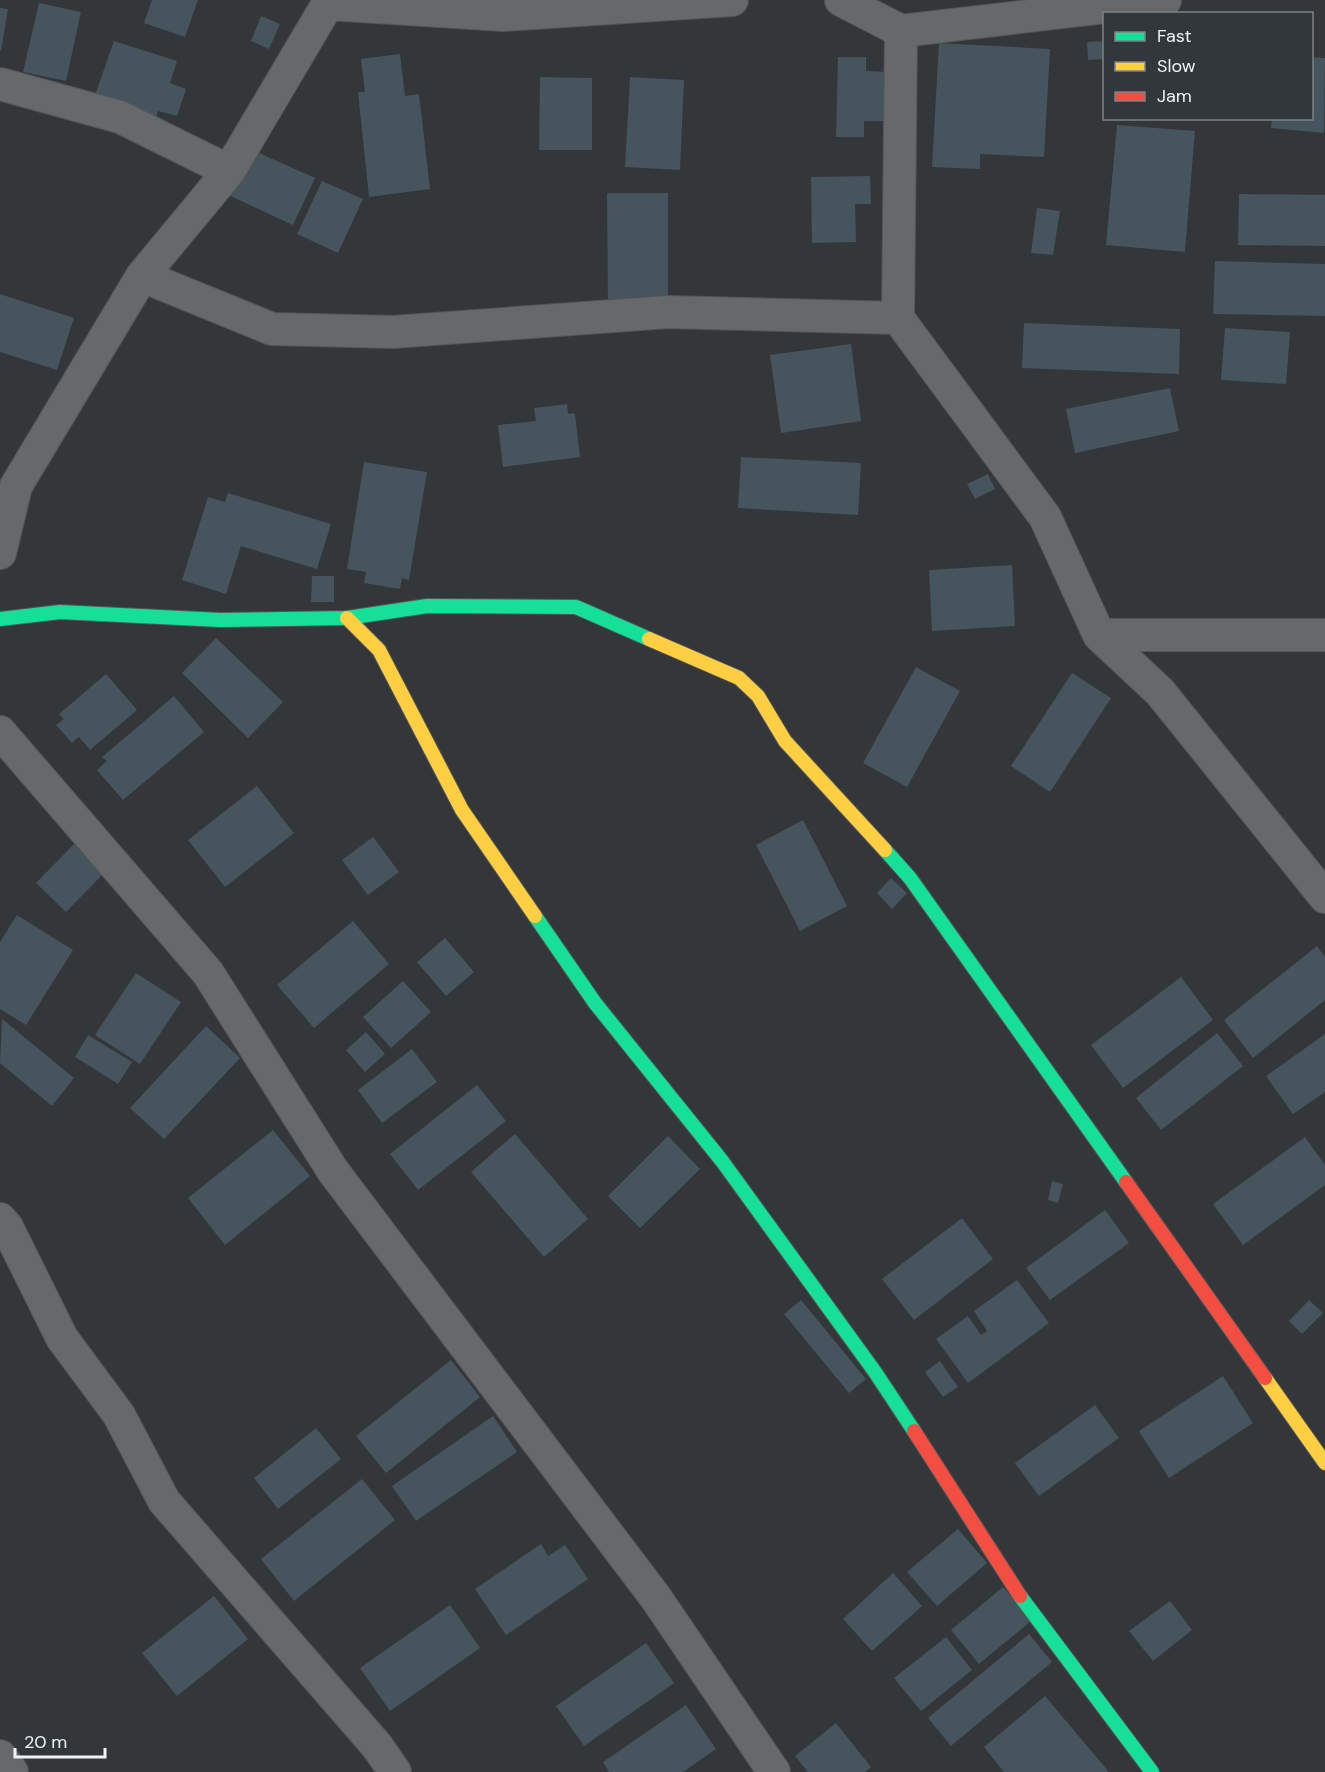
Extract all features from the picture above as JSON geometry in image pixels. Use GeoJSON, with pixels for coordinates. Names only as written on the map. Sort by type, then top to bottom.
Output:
{"type":"FeatureCollection","features":[{"type":"Feature","properties":{"kind":"street"},"geometry":{"type":"LineString","coordinates":[[0,553],[16,486],[142,276],[229,171],[329,2],[502,15],[732,0]]}},
{"type":"Feature","properties":{"kind":"street"},"geometry":{"type":"LineString","coordinates":[[840,0],[901,31],[1165,0]]}},
{"type":"Feature","properties":{"kind":"street"},"geometry":{"type":"LineString","coordinates":[[901,31],[898,318],[1046,517],[1099,635],[1160,692],[1325,897]]}},
{"type":"Feature","properties":{"kind":"street"},"geometry":{"type":"LineString","coordinates":[[0,84],[120,117],[229,171]]}},
{"type":"Feature","properties":{"kind":"street"},"geometry":{"type":"LineString","coordinates":[[142,276],[272,329],[393,332],[668,312],[898,318]]}},
{"type":"Feature","properties":{"kind":"street"},"geometry":{"type":"LineString","coordinates":[[0,619],[60,612],[220,620],[347,618],[427,606],[576,608],[739,678],[758,696],[785,741],[910,878],[1325,1463]]}},
{"type":"Feature","properties":{"kind":"street"},"geometry":{"type":"LineString","coordinates":[[347,618],[380,650],[462,810],[595,1003],[722,1161],[875,1372],[972,1516],[1018,1593],[1152,1772]]}},
{"type":"Feature","properties":{"kind":"street"},"geometry":{"type":"LineString","coordinates":[[1099,635],[1325,635]]}},
{"type":"Feature","properties":{"kind":"street"},"geometry":{"type":"LineString","coordinates":[[0,732],[208,973],[333,1171],[656,1598],[774,1772]]}},
{"type":"Feature","properties":{"kind":"street"},"geometry":{"type":"LineString","coordinates":[[0,1219],[7,1227],[62,1338],[119,1414],[164,1501],[377,1746],[394,1772]]}},
{"type":"Feature","properties":{"kind":"street"},"geometry":{"type":"LineString","coordinates":[[0,1756],[12,1772]]}},
{"type":"Feature","properties":{"kind":"building"},"geometry":{"type":"Polygon","coordinates":[[[152,0],[198,0],[185,37],[144,23],[152,0]]]}},
{"type":"Feature","properties":{"kind":"building"},"geometry":{"type":"Polygon","coordinates":[[[39,3],[81,12],[66,81],[23,72],[39,3]]]}},
{"type":"Feature","properties":{"kind":"building"},"geometry":{"type":"Polygon","coordinates":[[[0,8],[8,9],[1,51],[0,51],[0,8]]]}},
{"type":"Feature","properties":{"kind":"building"},"geometry":{"type":"Polygon","coordinates":[[[261,16],[280,24],[269,49],[251,41],[261,16]]]}},
{"type":"Feature","properties":{"kind":"building"},"geometry":{"type":"Polygon","coordinates":[[[114,41],[177,61],[170,83],[186,89],[177,116],[158,111],[155,121],[93,101],[114,41]]]}},
{"type":"Feature","properties":{"kind":"building"},"geometry":{"type":"Polygon","coordinates":[[[1103,41],[1103,59],[1088,60],[1087,42],[1103,41]]]}},
{"type":"Feature","properties":{"kind":"building"},"geometry":{"type":"Polygon","coordinates":[[[939,43],[1050,49],[1044,157],[980,154],[980,169],[932,167],[939,43]]]}},
{"type":"Feature","properties":{"kind":"building"},"geometry":{"type":"Polygon","coordinates":[[[400,54],[405,96],[419,94],[430,189],[369,197],[358,92],[365,92],[361,59],[400,54]]]}},
{"type":"Feature","properties":{"kind":"building"},"geometry":{"type":"Polygon","coordinates":[[[838,57],[866,57],[866,71],[888,72],[886,121],[864,121],[864,137],[836,137],[838,57]]]}},
{"type":"Feature","properties":{"kind":"building"},"geometry":{"type":"Polygon","coordinates":[[[1313,57],[1325,58],[1324,133],[1271,128],[1272,120],[1313,120],[1313,57]]]}},
{"type":"Feature","properties":{"kind":"building"},"geometry":{"type":"Polygon","coordinates":[[[540,77],[592,78],[592,150],[539,150],[540,77]]]}},
{"type":"Feature","properties":{"kind":"building"},"geometry":{"type":"Polygon","coordinates":[[[630,77],[684,80],[680,170],[625,167],[630,77]]]}},
{"type":"Feature","properties":{"kind":"building"},"geometry":{"type":"Polygon","coordinates":[[[1117,125],[1195,131],[1185,252],[1106,245],[1117,125]]]}},
{"type":"Feature","properties":{"kind":"building"},"geometry":{"type":"Polygon","coordinates":[[[248,148],[315,178],[293,225],[224,193],[248,148]]]}},
{"type":"Feature","properties":{"kind":"building"},"geometry":{"type":"Polygon","coordinates":[[[870,176],[871,204],[855,204],[856,242],[812,243],[811,177],[870,176]]]}},
{"type":"Feature","properties":{"kind":"building"},"geometry":{"type":"Polygon","coordinates":[[[322,181],[363,199],[338,253],[297,234],[322,181]]]}},
{"type":"Feature","properties":{"kind":"building"},"geometry":{"type":"Polygon","coordinates":[[[607,193],[668,193],[668,306],[608,307],[607,193]]]}},
{"type":"Feature","properties":{"kind":"building"},"geometry":{"type":"Polygon","coordinates":[[[1239,194],[1325,195],[1325,246],[1238,245],[1239,194]]]}},
{"type":"Feature","properties":{"kind":"building"},"geometry":{"type":"Polygon","coordinates":[[[1037,208],[1060,211],[1053,255],[1031,253],[1037,208]]]}},
{"type":"Feature","properties":{"kind":"building"},"geometry":{"type":"Polygon","coordinates":[[[1215,261],[1325,264],[1325,316],[1213,314],[1215,261]]]}},
{"type":"Feature","properties":{"kind":"building"},"geometry":{"type":"Polygon","coordinates":[[[0,294],[74,318],[57,370],[0,352],[0,294]]]}},
{"type":"Feature","properties":{"kind":"building"},"geometry":{"type":"Polygon","coordinates":[[[1024,323],[1180,329],[1179,374],[1022,368],[1024,323]]]}},
{"type":"Feature","properties":{"kind":"building"},"geometry":{"type":"Polygon","coordinates":[[[1225,328],[1290,332],[1286,384],[1221,380],[1225,328]]]}},
{"type":"Feature","properties":{"kind":"building"},"geometry":{"type":"Polygon","coordinates":[[[851,344],[861,421],[781,433],[770,355],[851,344]]]}},
{"type":"Feature","properties":{"kind":"building"},"geometry":{"type":"Polygon","coordinates":[[[1170,388],[1179,431],[1075,453],[1066,409],[1170,388]]]}},
{"type":"Feature","properties":{"kind":"building"},"geometry":{"type":"Polygon","coordinates":[[[567,404],[568,414],[574,413],[575,415],[580,457],[503,467],[498,425],[536,421],[534,408],[567,404]]]}},
{"type":"Feature","properties":{"kind":"building"},"geometry":{"type":"Polygon","coordinates":[[[741,457],[861,463],[858,515],[738,508],[741,457]]]}},
{"type":"Feature","properties":{"kind":"building"},"geometry":{"type":"Polygon","coordinates":[[[364,462],[427,472],[409,580],[402,578],[400,589],[364,583],[366,572],[347,569],[364,462]]]}},
{"type":"Feature","properties":{"kind":"building"},"geometry":{"type":"Polygon","coordinates":[[[988,474],[995,489],[975,499],[967,484],[988,474]]]}},
{"type":"Feature","properties":{"kind":"building"},"geometry":{"type":"Polygon","coordinates":[[[228,493],[331,524],[317,569],[241,546],[226,594],[182,580],[208,497],[225,502],[228,493]]]}},
{"type":"Feature","properties":{"kind":"building"},"geometry":{"type":"Polygon","coordinates":[[[1012,565],[1015,626],[932,631],[929,570],[1012,565]]]}},
{"type":"Feature","properties":{"kind":"building"},"geometry":{"type":"Polygon","coordinates":[[[312,576],[334,576],[334,602],[311,602],[312,576]]]}},
{"type":"Feature","properties":{"kind":"building"},"geometry":{"type":"Polygon","coordinates":[[[216,638],[283,702],[248,738],[182,673],[216,638]]]}},
{"type":"Feature","properties":{"kind":"building"},"geometry":{"type":"Polygon","coordinates":[[[916,667],[960,691],[907,787],[863,763],[916,667]]]}},
{"type":"Feature","properties":{"kind":"building"},"geometry":{"type":"Polygon","coordinates":[[[1072,673],[1111,698],[1050,792],[1011,766],[1072,673]]]}},
{"type":"Feature","properties":{"kind":"building"},"geometry":{"type":"Polygon","coordinates":[[[106,674],[137,710],[90,750],[79,737],[72,743],[56,725],[64,719],[59,714],[106,674]]]}},
{"type":"Feature","properties":{"kind":"building"},"geometry":{"type":"Polygon","coordinates":[[[174,696],[204,732],[123,800],[97,770],[107,761],[102,757],[174,696]]]}},
{"type":"Feature","properties":{"kind":"building"},"geometry":{"type":"Polygon","coordinates":[[[257,786],[294,833],[225,887],[188,840],[257,786]]]}},
{"type":"Feature","properties":{"kind":"building"},"geometry":{"type":"Polygon","coordinates":[[[803,820],[847,906],[800,931],[756,845],[803,820]]]}},
{"type":"Feature","properties":{"kind":"building"},"geometry":{"type":"Polygon","coordinates":[[[373,837],[399,872],[368,895],[342,860],[373,837]]]}},
{"type":"Feature","properties":{"kind":"building"},"geometry":{"type":"Polygon","coordinates":[[[74,844],[104,873],[66,912],[36,883],[74,844]]]}},
{"type":"Feature","properties":{"kind":"building"},"geometry":{"type":"Polygon","coordinates":[[[891,878],[907,893],[892,909],[877,893],[891,878]]]}},
{"type":"Feature","properties":{"kind":"building"},"geometry":{"type":"Polygon","coordinates":[[[17,915],[73,950],[26,1025],[0,1009],[0,942],[17,915]]]}},
{"type":"Feature","properties":{"kind":"building"},"geometry":{"type":"Polygon","coordinates":[[[353,921],[389,964],[314,1028],[277,985],[353,921]]]}},
{"type":"Feature","properties":{"kind":"building"},"geometry":{"type":"Polygon","coordinates":[[[445,938],[474,972],[446,996],[417,962],[445,938]]]}},
{"type":"Feature","properties":{"kind":"building"},"geometry":{"type":"Polygon","coordinates":[[[1317,946],[1325,957],[1325,1000],[1253,1058],[1224,1020],[1317,946]]]}},
{"type":"Feature","properties":{"kind":"building"},"geometry":{"type":"Polygon","coordinates":[[[136,973],[181,1002],[140,1064],[95,1035],[136,973]]]}},
{"type":"Feature","properties":{"kind":"building"},"geometry":{"type":"Polygon","coordinates":[[[1181,977],[1213,1020],[1123,1088],[1091,1045],[1181,977]]]}},
{"type":"Feature","properties":{"kind":"building"},"geometry":{"type":"Polygon","coordinates":[[[403,981],[431,1012],[391,1048],[363,1017],[403,981]]]}},
{"type":"Feature","properties":{"kind":"building"},"geometry":{"type":"Polygon","coordinates":[[[2,1019],[74,1078],[52,1106],[0,1063],[2,1019]]]}},
{"type":"Feature","properties":{"kind":"building"},"geometry":{"type":"Polygon","coordinates":[[[206,1026],[240,1058],[164,1139],[130,1108],[206,1026]]]}},
{"type":"Feature","properties":{"kind":"building"},"geometry":{"type":"Polygon","coordinates":[[[366,1032],[385,1054],[365,1072],[346,1050],[366,1032]]]}},
{"type":"Feature","properties":{"kind":"building"},"geometry":{"type":"Polygon","coordinates":[[[1217,1033],[1243,1066],[1161,1130],[1136,1098],[1217,1033]]]}},
{"type":"Feature","properties":{"kind":"building"},"geometry":{"type":"Polygon","coordinates":[[[1325,1034],[1325,1092],[1293,1114],[1266,1076],[1325,1034]]]}},
{"type":"Feature","properties":{"kind":"building"},"geometry":{"type":"Polygon","coordinates":[[[88,1035],[132,1062],[118,1084],[75,1057],[88,1035]]]}},
{"type":"Feature","properties":{"kind":"building"},"geometry":{"type":"Polygon","coordinates":[[[412,1049],[437,1082],[382,1123],[358,1090],[412,1049]]]}},
{"type":"Feature","properties":{"kind":"building"},"geometry":{"type":"Polygon","coordinates":[[[477,1085],[506,1121],[418,1190],[390,1154],[477,1085]]]}},
{"type":"Feature","properties":{"kind":"building"},"geometry":{"type":"Polygon","coordinates":[[[273,1130],[310,1176],[225,1245],[188,1198],[273,1130]]]}},
{"type":"Feature","properties":{"kind":"building"},"geometry":{"type":"Polygon","coordinates":[[[515,1134],[588,1219],[544,1257],[471,1172],[515,1134]]]}},
{"type":"Feature","properties":{"kind":"building"},"geometry":{"type":"Polygon","coordinates":[[[668,1136],[700,1169],[640,1228],[608,1196],[668,1136]]]}},
{"type":"Feature","properties":{"kind":"building"},"geometry":{"type":"Polygon","coordinates":[[[1305,1137],[1325,1165],[1325,1185],[1243,1245],[1213,1204],[1305,1137]]]}},
{"type":"Feature","properties":{"kind":"building"},"geometry":{"type":"Polygon","coordinates":[[[1052,1181],[1063,1184],[1058,1203],[1048,1200],[1052,1181]]]}},
{"type":"Feature","properties":{"kind":"building"},"geometry":{"type":"Polygon","coordinates":[[[1105,1210],[1129,1243],[1050,1300],[1026,1268],[1105,1210]]]}},
{"type":"Feature","properties":{"kind":"building"},"geometry":{"type":"Polygon","coordinates":[[[962,1218],[993,1259],[914,1320],[882,1279],[962,1218]]]}},
{"type":"Feature","properties":{"kind":"building"},"geometry":{"type":"Polygon","coordinates":[[[1017,1280],[1049,1323],[968,1383],[936,1339],[968,1316],[981,1335],[987,1331],[974,1311],[1017,1280]]]}},
{"type":"Feature","properties":{"kind":"building"},"geometry":{"type":"Polygon","coordinates":[[[801,1300],[866,1379],[849,1393],[784,1314],[801,1300]]]}},
{"type":"Feature","properties":{"kind":"building"},"geometry":{"type":"Polygon","coordinates":[[[1309,1300],[1323,1313],[1302,1334],[1289,1321],[1309,1300]]]}},
{"type":"Feature","properties":{"kind":"building"},"geometry":{"type":"Polygon","coordinates":[[[451,1360],[480,1397],[386,1473],[356,1436],[451,1360]]]}},
{"type":"Feature","properties":{"kind":"building"},"geometry":{"type":"Polygon","coordinates":[[[940,1361],[958,1387],[943,1397],[925,1372],[940,1361]]]}},
{"type":"Feature","properties":{"kind":"building"},"geometry":{"type":"Polygon","coordinates":[[[1223,1376],[1253,1423],[1169,1478],[1139,1431],[1223,1376]]]}},
{"type":"Feature","properties":{"kind":"building"},"geometry":{"type":"Polygon","coordinates":[[[1095,1405],[1119,1438],[1039,1496],[1015,1463],[1095,1405]]]}},
{"type":"Feature","properties":{"kind":"building"},"geometry":{"type":"Polygon","coordinates":[[[493,1416],[517,1452],[416,1521],[392,1486],[493,1416]]]}},
{"type":"Feature","properties":{"kind":"building"},"geometry":{"type":"Polygon","coordinates":[[[316,1428],[341,1459],[278,1509],[254,1478],[316,1428]]]}},
{"type":"Feature","properties":{"kind":"building"},"geometry":{"type":"Polygon","coordinates":[[[362,1479],[395,1520],[294,1601],[261,1559],[362,1479]]]}},
{"type":"Feature","properties":{"kind":"building"},"geometry":{"type":"Polygon","coordinates":[[[958,1529],[987,1563],[937,1606],[907,1572],[958,1529]]]}},
{"type":"Feature","properties":{"kind":"building"},"geometry":{"type":"Polygon","coordinates":[[[541,1544],[548,1556],[565,1545],[588,1579],[506,1635],[475,1589],[541,1544]]]}},
{"type":"Feature","properties":{"kind":"building"},"geometry":{"type":"Polygon","coordinates":[[[893,1573],[922,1606],[872,1651],[843,1619],[893,1573]]]}},
{"type":"Feature","properties":{"kind":"building"},"geometry":{"type":"Polygon","coordinates":[[[1003,1587],[1031,1621],[979,1664],[951,1630],[1003,1587]]]}},
{"type":"Feature","properties":{"kind":"building"},"geometry":{"type":"Polygon","coordinates":[[[214,1596],[248,1639],[177,1696],[142,1653],[214,1596]]]}},
{"type":"Feature","properties":{"kind":"building"},"geometry":{"type":"Polygon","coordinates":[[[1170,1601],[1192,1630],[1153,1661],[1129,1631],[1170,1601]]]}},
{"type":"Feature","properties":{"kind":"building"},"geometry":{"type":"Polygon","coordinates":[[[450,1605],[480,1648],[390,1711],[360,1668],[450,1605]]]}},
{"type":"Feature","properties":{"kind":"building"},"geometry":{"type":"Polygon","coordinates":[[[1029,1634],[1052,1662],[951,1746],[928,1718],[1029,1634]]]}},
{"type":"Feature","properties":{"kind":"building"},"geometry":{"type":"Polygon","coordinates":[[[946,1637],[972,1670],[921,1711],[894,1678],[946,1637]]]}},
{"type":"Feature","properties":{"kind":"building"},"geometry":{"type":"Polygon","coordinates":[[[646,1643],[674,1683],[584,1746],[556,1706],[646,1643]]]}},
{"type":"Feature","properties":{"kind":"building"},"geometry":{"type":"Polygon","coordinates":[[[1045,1696],[1109,1772],[1004,1772],[984,1747],[1045,1696]]]}},
{"type":"Feature","properties":{"kind":"building"},"geometry":{"type":"Polygon","coordinates":[[[686,1705],[716,1749],[683,1772],[609,1772],[603,1762],[686,1705]]]}},
{"type":"Feature","properties":{"kind":"building"},"geometry":{"type":"Polygon","coordinates":[[[836,1723],[871,1767],[865,1772],[808,1772],[795,1756],[836,1723]]]}},
{"type":"Feature","properties":{"kind":"traffic: fast"},"geometry":{"type":"LineString","coordinates":[[0,619],[60,612],[220,620],[347,618],[427,606],[576,607],[649,639]]}},
{"type":"Feature","properties":{"kind":"traffic: fast"},"geometry":{"type":"LineString","coordinates":[[885,850],[910,878],[1126,1182]]}},
{"type":"Feature","properties":{"kind":"traffic: fast"},"geometry":{"type":"LineString","coordinates":[[535,916],[595,1003],[722,1161],[875,1372],[914,1431]]}},
{"type":"Feature","properties":{"kind":"traffic: fast"},"geometry":{"type":"LineString","coordinates":[[1020,1596],[1152,1772]]}},
{"type":"Feature","properties":{"kind":"traffic: slow"},"geometry":{"type":"LineString","coordinates":[[347,618],[379,650],[462,810],[535,916]]}},
{"type":"Feature","properties":{"kind":"traffic: slow"},"geometry":{"type":"LineString","coordinates":[[649,639],[739,678],[758,696],[785,741],[885,850]]}},
{"type":"Feature","properties":{"kind":"traffic: slow"},"geometry":{"type":"LineString","coordinates":[[1265,1378],[1325,1463]]}},
{"type":"Feature","properties":{"kind":"traffic: jam"},"geometry":{"type":"LineString","coordinates":[[1126,1182],[1265,1378]]}},
{"type":"Feature","properties":{"kind":"traffic: jam"},"geometry":{"type":"LineString","coordinates":[[914,1431],[1020,1596]]}}]}
